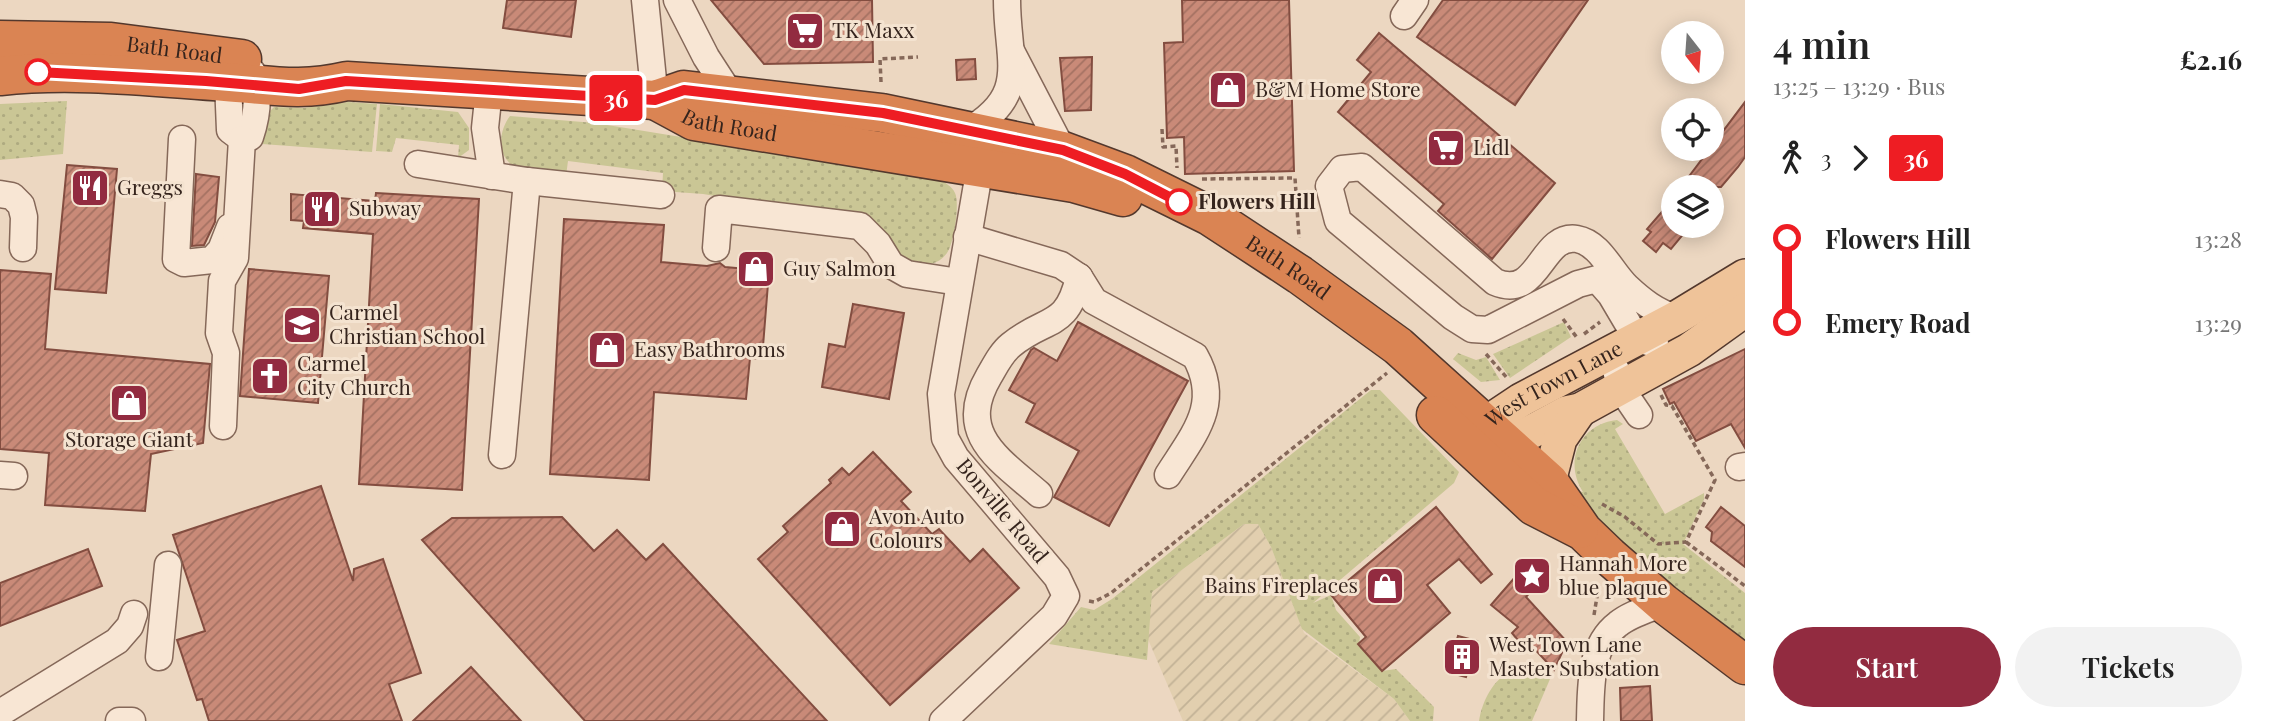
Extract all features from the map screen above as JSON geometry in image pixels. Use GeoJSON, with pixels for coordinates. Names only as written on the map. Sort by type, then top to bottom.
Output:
{"type":"FeatureCollection","features":[{"type":"Feature","properties":{"kind":"highway","name":"Bath Road"},"geometry":{"type":"LineString","coordinates":[[0,40],[111,42],[244,76]]}},
{"type":"Feature","properties":{"kind":"highway","name":"Bath Road"},"geometry":{"type":"LineString","coordinates":[[12,73],[244,76],[314,66],[346,81],[655,100],[684,90],[883,113],[1063,150],[1125,174],[1210,216],[1300,275],[1398,346],[1490,440]]}},
{"type":"Feature","properties":{"kind":"highway","name":"Bath Road"},"geometry":{"type":"LineString","coordinates":[[655,100],[694,121],[1074,183],[1142,205],[1176,222],[1289,295],[1388,372],[1490,440]]}},
{"type":"Feature","properties":{"kind":"highway"},"geometry":{"type":"LineString","coordinates":[[1490,440],[1592,517],[1663,603],[1745,665]]}},
{"type":"Feature","properties":{"kind":"highway"},"geometry":{"type":"LineString","coordinates":[[1490,440],[1534,506],[1592,517]]}},
{"type":"Feature","properties":{"kind":"main road","name":"West Town Lane"},"geometry":{"type":"LineString","coordinates":[[1490,440],[1521,401],[1676,318],[1745,276]]}},
{"type":"Feature","properties":{"kind":"main road","name":"West Town Lane"},"geometry":{"type":"LineString","coordinates":[[1490,440],[1580,410],[1689,350],[1745,310]]}},
{"type":"Feature","properties":{"kind":"main road","name":"West Town Lane"},"geometry":{"type":"LineString","coordinates":[[1549,482],[1556,449],[1580,410]]}},
{"type":"Feature","properties":{"kind":"street"},"geometry":{"type":"LineString","coordinates":[[645,0],[655,100]]}},
{"type":"Feature","properties":{"kind":"street"},"geometry":{"type":"LineString","coordinates":[[677,0],[706,57],[730,94]]}},
{"type":"Feature","properties":{"kind":"street"},"geometry":{"type":"LineString","coordinates":[[966,132],[991,115],[1007,97],[1011,51],[1007,0]]}},
{"type":"Feature","properties":{"kind":"street"},"geometry":{"type":"LineString","coordinates":[[1011,51],[1063,150]]}},
{"type":"Feature","properties":{"kind":"street"},"geometry":{"type":"LineString","coordinates":[[223,426],[226,353],[219,333],[222,281],[235,258],[242,139],[250,137],[255,120],[244,76]]}},
{"type":"Feature","properties":{"kind":"street"},"geometry":{"type":"LineString","coordinates":[[489,90],[485,128],[492,176]]}},
{"type":"Feature","properties":{"kind":"street"},"geometry":{"type":"LineString","coordinates":[[182,139],[176,259],[192,263],[212,260],[221,250],[238,202]]}},
{"type":"Feature","properties":{"kind":"street"},"geometry":{"type":"LineString","coordinates":[[418,164],[527,181],[661,195]]}},
{"type":"Feature","properties":{"kind":"street","name":"Bonville Road"},"geometry":{"type":"LineString","coordinates":[[980,167],[941,394],[945,438],[956,458],[1057,577],[1066,596]]}},
{"type":"Feature","properties":{"kind":"street"},"geometry":{"type":"LineString","coordinates":[[1639,415],[1620,387],[1624,345],[1611,295],[1597,279],[1578,284],[1488,330],[1472,329],[1453,317],[1338,221],[1329,186],[1342,169],[1362,167],[1495,282],[1507,288],[1522,284],[1557,243],[1576,239],[1594,247],[1625,285],[1657,312],[1676,318]]}},
{"type":"Feature","properties":{"kind":"street"},"geometry":{"type":"LineString","coordinates":[[502,455],[527,181]]}},
{"type":"Feature","properties":{"kind":"street"},"geometry":{"type":"LineString","coordinates":[[0,194],[12,196],[20,205],[23,248]]}},
{"type":"Feature","properties":{"kind":"street"},"geometry":{"type":"LineString","coordinates":[[716,248],[719,209],[860,226],[878,244],[891,265],[907,274],[959,282]]}},
{"type":"Feature","properties":{"kind":"street"},"geometry":{"type":"LineString","coordinates":[[967,237],[1061,265],[1079,277],[1094,301],[1195,356],[1203,370],[1208,404],[1168,475]]}},
{"type":"Feature","properties":{"kind":"street"},"geometry":{"type":"LineString","coordinates":[[1039,494],[996,456],[977,432],[976,405],[984,384],[1009,346],[1066,312],[1079,277]]}},
{"type":"Feature","properties":{"kind":"street"},"geometry":{"type":"LineString","coordinates":[[1624,345],[1657,344],[1719,310],[1745,303]]}},
{"type":"Feature","properties":{"kind":"street"},"geometry":{"type":"LineString","coordinates":[[159,657],[168,565]]}},
{"type":"Feature","properties":{"kind":"street"},"geometry":{"type":"LineString","coordinates":[[943,721],[1054,616],[1066,596]]}},
{"type":"Feature","properties":{"kind":"street"},"geometry":{"type":"LineString","coordinates":[[1590,721],[1591,680],[1601,640],[1619,622],[1663,603]]}},
{"type":"Feature","properties":{"kind":"street"},"geometry":{"type":"LineString","coordinates":[[0,713],[117,641],[130,626],[134,614]]}},
{"type":"Feature","properties":{"kind":"street"},"geometry":{"type":"LineString","coordinates":[[119,721],[132,721]]}},
{"type":"Feature","properties":{"kind":"path"},"geometry":{"type":"LineString","coordinates":[[880,59],[918,57]]}},
{"type":"Feature","properties":{"kind":"path"},"geometry":{"type":"LineString","coordinates":[[1162,129],[1163,146],[1176,146],[1178,179]]}},
{"type":"Feature","properties":{"kind":"path"},"geometry":{"type":"LineString","coordinates":[[1191,179],[1295,177],[1300,275]]}},
{"type":"Feature","properties":{"kind":"path"},"geometry":{"type":"LineString","coordinates":[[1486,354],[1512,383]]}},
{"type":"Feature","properties":{"kind":"path"},"geometry":{"type":"LineString","coordinates":[[1066,596],[1094,602],[1111,593],[1388,372]]}},
{"type":"Feature","properties":{"kind":"path"},"geometry":{"type":"LineString","coordinates":[[1659,392],[1666,405],[1672,406],[1715,480],[1686,542]]}},
{"type":"Feature","properties":{"kind":"path"},"geometry":{"type":"LineString","coordinates":[[1592,517],[1625,517],[1658,544],[1686,542],[1745,586]]}},
{"type":"Feature","properties":{"kind":"shaded area"},"geometry":{"type":"Polygon","coordinates":[[[67,101],[63,154],[0,160],[0,104],[67,101]]]}},
{"type":"Feature","properties":{"kind":"shaded area"},"geometry":{"type":"Polygon","coordinates":[[[348,102],[377,104],[372,152],[262,144],[269,112],[274,107],[304,108],[348,102]]]}},
{"type":"Feature","properties":{"kind":"shaded area"},"geometry":{"type":"Polygon","coordinates":[[[380,104],[458,112],[469,128],[469,150],[458,158],[459,145],[396,138],[392,152],[376,151],[380,104]]]}},
{"type":"Feature","properties":{"kind":"shaded area"},"geometry":{"type":"Polygon","coordinates":[[[510,116],[595,123],[939,179],[952,188],[956,198],[957,214],[950,248],[936,262],[914,266],[856,219],[703,194],[662,191],[663,173],[568,161],[566,176],[522,170],[507,161],[501,146],[503,130],[510,116]]]}},
{"type":"Feature","properties":{"kind":"shaded area"},"geometry":{"type":"Polygon","coordinates":[[[1564,322],[1571,337],[1510,378],[1493,354],[1564,322]]]}},
{"type":"Feature","properties":{"kind":"shaded area"},"geometry":{"type":"Polygon","coordinates":[[[1458,353],[1476,360],[1486,357],[1500,380],[1481,382],[1453,359],[1458,353]]]}},
{"type":"Feature","properties":{"kind":"shaded area"},"geometry":{"type":"Polygon","coordinates":[[[1371,390],[1380,390],[1459,472],[1454,483],[1313,603],[1331,595],[1336,610],[1360,637],[1359,644],[1382,671],[1396,669],[1434,707],[1433,721],[1410,721],[1394,699],[1302,629],[1271,547],[1258,524],[1244,524],[1152,592],[1147,660],[1049,644],[1081,607],[1094,610],[1112,599],[1371,390]]]}},
{"type":"Feature","properties":{"kind":"shaded area"},"geometry":{"type":"Polygon","coordinates":[[[1617,420],[1623,424],[1615,429],[1665,514],[1704,493],[1704,499],[1683,544],[1745,593],[1745,646],[1637,556],[1578,495],[1577,491],[1583,492],[1575,468],[1579,446],[1593,429],[1617,420]]]}},
{"type":"Feature","properties":{"kind":"shaded area"},"geometry":{"type":"Polygon","coordinates":[[[1244,524],[1258,524],[1271,547],[1304,633],[1394,699],[1410,721],[1183,721],[1147,637],[1152,592],[1244,524]]]}},
{"type":"Feature","properties":{"kind":"shaded area"},"geometry":{"type":"Polygon","coordinates":[[[1519,670],[1550,679],[1532,721],[1479,721],[1483,704],[1497,681],[1519,670]]]}},
{"type":"Feature","properties":{"kind":"building"},"geometry":{"type":"Polygon","coordinates":[[[507,0],[576,0],[571,37],[503,28],[507,0]]]}},
{"type":"Feature","properties":{"kind":"building","name":"TK Maxx"},"geometry":{"type":"Polygon","coordinates":[[[711,0],[872,0],[873,62],[764,64],[711,0]]]}},
{"type":"Feature","properties":{"kind":"building","name":"B&M Home Store"},"geometry":{"type":"Polygon","coordinates":[[[1182,0],[1289,0],[1294,171],[1185,174],[1184,137],[1167,138],[1164,43],[1183,42],[1182,0]]]}},
{"type":"Feature","properties":{"kind":"building"},"geometry":{"type":"Polygon","coordinates":[[[1443,0],[1588,0],[1515,105],[1417,37],[1443,0]]]}},
{"type":"Feature","properties":{"kind":"building","name":"Lidl"},"geometry":{"type":"Polygon","coordinates":[[[1379,33],[1555,183],[1492,259],[1438,211],[1444,204],[1338,112],[1371,72],[1357,60],[1379,33]]]}},
{"type":"Feature","properties":{"kind":"building"},"geometry":{"type":"Polygon","coordinates":[[[1092,57],[1091,110],[1065,111],[1060,58],[1092,57]]]}},
{"type":"Feature","properties":{"kind":"building"},"geometry":{"type":"Polygon","coordinates":[[[975,59],[976,79],[957,80],[956,60],[975,59]]]}},
{"type":"Feature","properties":{"kind":"building"},"geometry":{"type":"Polygon","coordinates":[[[1745,102],[1745,157],[1738,167],[1724,183],[1724,175],[1690,175],[1701,161],[1724,161],[1724,130],[1745,102]]]}},
{"type":"Feature","properties":{"kind":"building"},"geometry":{"type":"Polygon","coordinates":[[[67,165],[117,169],[106,293],[55,289],[67,165]]]}},
{"type":"Feature","properties":{"kind":"building"},"geometry":{"type":"Polygon","coordinates":[[[196,174],[219,177],[215,222],[204,245],[192,246],[196,174]]]}},
{"type":"Feature","properties":{"kind":"building"},"geometry":{"type":"Polygon","coordinates":[[[376,193],[479,199],[462,490],[359,484],[373,234],[303,228],[304,221],[291,220],[291,194],[375,201],[376,193]]]}},
{"type":"Feature","properties":{"kind":"building"},"geometry":{"type":"Polygon","coordinates":[[[1661,213],[1661,238],[1680,238],[1671,249],[1663,243],[1656,252],[1643,241],[1651,232],[1647,229],[1661,213]]]}},
{"type":"Feature","properties":{"kind":"building","name":"Easy Bathrooms"},"geometry":{"type":"Polygon","coordinates":[[[564,219],[664,225],[661,262],[707,266],[720,263],[725,267],[769,271],[762,359],[750,358],[746,399],[654,392],[649,480],[550,474],[564,219]]]}},
{"type":"Feature","properties":{"kind":"building"},"geometry":{"type":"Polygon","coordinates":[[[249,269],[329,276],[318,403],[240,396],[249,269]]]}},
{"type":"Feature","properties":{"kind":"building","name":"Storage Giant"},"geometry":{"type":"Polygon","coordinates":[[[0,270],[51,274],[45,349],[210,364],[203,443],[151,454],[145,511],[45,505],[49,453],[0,449],[0,270]]]}},
{"type":"Feature","properties":{"kind":"building"},"geometry":{"type":"Polygon","coordinates":[[[853,304],[904,313],[889,399],[822,387],[829,344],[845,347],[853,304]]]}},
{"type":"Feature","properties":{"kind":"building"},"geometry":{"type":"Polygon","coordinates":[[[1078,322],[1188,381],[1109,526],[1054,497],[1079,451],[1026,422],[1035,404],[1009,390],[1031,350],[1034,348],[1057,361],[1078,322]]]}},
{"type":"Feature","properties":{"kind":"building"},"geometry":{"type":"Polygon","coordinates":[[[1745,349],[1745,448],[1731,424],[1696,441],[1674,402],[1670,404],[1663,389],[1745,349]]]}},
{"type":"Feature","properties":{"kind":"building"},"geometry":{"type":"Polygon","coordinates":[[[873,452],[911,492],[901,501],[932,534],[939,529],[970,562],[983,549],[1019,588],[890,705],[758,559],[788,532],[783,526],[831,483],[829,480],[842,468],[849,475],[873,452]]]}},
{"type":"Feature","properties":{"kind":"building"},"geometry":{"type":"Polygon","coordinates":[[[321,486],[353,581],[354,569],[383,559],[421,673],[389,684],[402,721],[209,721],[202,699],[197,700],[177,640],[205,631],[173,535],[321,486]]]}},
{"type":"Feature","properties":{"kind":"building","name":"Bains Fireplaces"},"geometry":{"type":"Polygon","coordinates":[[[1436,507],[1492,574],[1481,583],[1459,559],[1427,585],[1450,613],[1382,671],[1358,644],[1366,637],[1331,595],[1436,507]]]}},
{"type":"Feature","properties":{"kind":"building"},"geometry":{"type":"Polygon","coordinates":[[[1721,507],[1745,526],[1745,567],[1711,541],[1712,532],[1706,527],[1721,507]]]}},
{"type":"Feature","properties":{"kind":"building"},"geometry":{"type":"Polygon","coordinates":[[[562,517],[594,551],[617,530],[646,560],[663,544],[827,721],[585,721],[422,540],[452,518],[562,517]]]}},
{"type":"Feature","properties":{"kind":"building"},"geometry":{"type":"Polygon","coordinates":[[[88,549],[102,586],[0,626],[0,583],[88,549]]]}},
{"type":"Feature","properties":{"kind":"building"},"geometry":{"type":"Polygon","coordinates":[[[1523,568],[1539,581],[1526,597],[1567,642],[1554,670],[1531,645],[1525,649],[1512,633],[1518,627],[1491,605],[1523,568]]]}},
{"type":"Feature","properties":{"kind":"building","name":"West Town Lane Master Substation"},"geometry":{"type":"Polygon","coordinates":[[[1458,636],[1477,641],[1466,677],[1447,672],[1458,636]]]}},
{"type":"Feature","properties":{"kind":"building"},"geometry":{"type":"Polygon","coordinates":[[[471,667],[521,721],[413,721],[431,704],[471,667]]]}},
{"type":"Feature","properties":{"kind":"building"},"geometry":{"type":"Polygon","coordinates":[[[1650,686],[1652,721],[1621,721],[1620,688],[1650,686]]]}},
{"type":"Feature","properties":{"kind":"bus line","name":"36"},"geometry":{"type":"LineString","coordinates":[[38,72],[140,76],[299,89],[346,81],[655,100],[684,90],[730,94],[883,113],[1063,150],[1125,174],[1179,202]]}},
{"type":"Feature","properties":{"kind":"place","name":"TK Maxx"},"geometry":{"type":"Point","coordinates":[805,31]}},
{"type":"Feature","properties":{"kind":"place","name":"B&M Home Store"},"geometry":{"type":"Point","coordinates":[1228,90]}},
{"type":"Feature","properties":{"kind":"place","name":"Lidl"},"geometry":{"type":"Point","coordinates":[1446,148]}},
{"type":"Feature","properties":{"kind":"place","name":"Greggs"},"geometry":{"type":"Point","coordinates":[90,188]}},
{"type":"Feature","properties":{"kind":"place","name":"Flowers Hill"},"geometry":{"type":"Point","coordinates":[1179,202]}},
{"type":"Feature","properties":{"kind":"place","name":"Subway"},"geometry":{"type":"Point","coordinates":[322,209]}},
{"type":"Feature","properties":{"kind":"place","name":"Guy Salmon"},"geometry":{"type":"Point","coordinates":[756,269]}},
{"type":"Feature","properties":{"kind":"place","name":"Carmel Christian School"},"geometry":{"type":"Point","coordinates":[302,325]}},
{"type":"Feature","properties":{"kind":"place","name":"Easy Bathrooms"},"geometry":{"type":"Point","coordinates":[607,350]}},
{"type":"Feature","properties":{"kind":"place","name":"Carmel City Church"},"geometry":{"type":"Point","coordinates":[270,376]}},
{"type":"Feature","properties":{"kind":"place","name":"Storage Giant"},"geometry":{"type":"Point","coordinates":[129,403]}},
{"type":"Feature","properties":{"kind":"place","name":"Avon Auto Colours"},"geometry":{"type":"Point","coordinates":[842,529]}},
{"type":"Feature","properties":{"kind":"place","name":"Hannah More blue plaque"},"geometry":{"type":"Point","coordinates":[1532,576]}},
{"type":"Feature","properties":{"kind":"place","name":"Bains Fireplaces"},"geometry":{"type":"Point","coordinates":[1385,586]}},
{"type":"Feature","properties":{"kind":"place","name":"West Town Lane Master Substation"},"geometry":{"type":"Point","coordinates":[1462,657]}}]}
